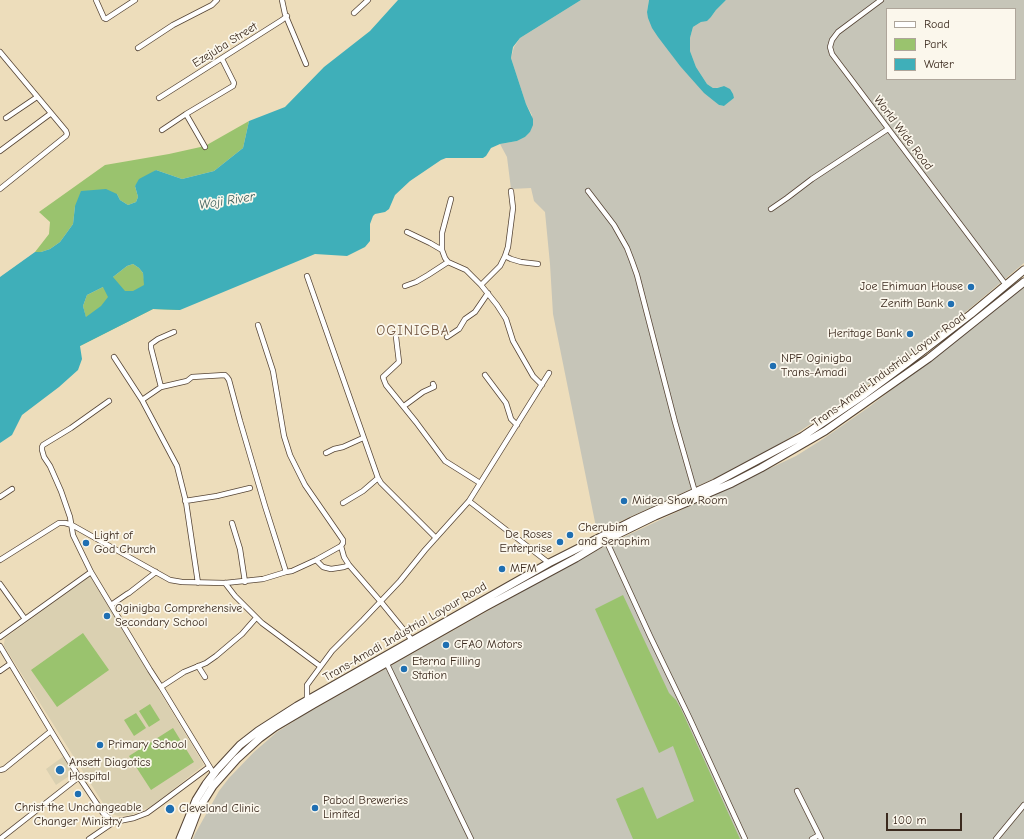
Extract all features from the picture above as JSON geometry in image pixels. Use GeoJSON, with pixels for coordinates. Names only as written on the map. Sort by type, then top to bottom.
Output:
{"type":"FeatureCollection","features":[{"type":"Feature","properties":{"kind":"main road","name":"Trans-Amadi Industrial Layour Road"},"geometry":{"type":"LineString","coordinates":[[187,839],[192,824],[205,798],[224,773],[248,748],[275,728],[384,660],[412,640],[548,563],[632,520],[715,483],[803,436],[907,363],[971,314],[1024,270]]}},
{"type":"Feature","properties":{"kind":"main road","name":"Trans-Amadi Industrial Layour Road"},"geometry":{"type":"LineString","coordinates":[[180,839],[196,800],[214,774],[246,740],[274,720],[576,558],[606,540],[655,516],[732,483],[756,471],[825,431],[929,358],[1024,282]]}},
{"type":"Feature","properties":{"kind":"main road"},"geometry":{"type":"LineString","coordinates":[[821,424],[825,431]]}},
{"type":"Feature","properties":{"kind":"street"},"geometry":{"type":"LineString","coordinates":[[96,0],[104,18],[108,18],[134,0]]}},
{"type":"Feature","properties":{"kind":"street"},"geometry":{"type":"LineString","coordinates":[[138,48],[173,25],[212,5],[217,0]]}},
{"type":"Feature","properties":{"kind":"street"},"geometry":{"type":"LineString","coordinates":[[282,0],[286,16],[306,64]]}},
{"type":"Feature","properties":{"kind":"street"},"geometry":{"type":"LineString","coordinates":[[354,13],[368,0]]}},
{"type":"Feature","properties":{"kind":"street","name":"World Wide Road"},"geometry":{"type":"LineString","coordinates":[[881,0],[838,32],[832,40],[830,47],[832,54],[1006,285]]}},
{"type":"Feature","properties":{"kind":"street","name":"Ezejuba Street"},"geometry":{"type":"LineString","coordinates":[[159,98],[222,59],[286,16]]}},
{"type":"Feature","properties":{"kind":"street"},"geometry":{"type":"LineString","coordinates":[[0,52],[2,58],[37,97],[67,134],[0,189]]}},
{"type":"Feature","properties":{"kind":"street"},"geometry":{"type":"LineString","coordinates":[[162,130],[234,85],[222,59]]}},
{"type":"Feature","properties":{"kind":"street"},"geometry":{"type":"LineString","coordinates":[[6,118],[37,97]]}},
{"type":"Feature","properties":{"kind":"street"},"geometry":{"type":"LineString","coordinates":[[0,151],[50,114]]}},
{"type":"Feature","properties":{"kind":"street"},"geometry":{"type":"LineString","coordinates":[[186,114],[205,147]]}},
{"type":"Feature","properties":{"kind":"street"},"geometry":{"type":"LineString","coordinates":[[771,209],[812,179],[888,129]]}},
{"type":"Feature","properties":{"kind":"street"},"geometry":{"type":"LineString","coordinates":[[588,190],[614,225],[627,248],[637,275],[675,422],[695,492]]}},
{"type":"Feature","properties":{"kind":"street"},"geometry":{"type":"LineString","coordinates":[[481,285],[500,266],[508,247],[513,208],[511,191]]}},
{"type":"Feature","properties":{"kind":"street"},"geometry":{"type":"LineString","coordinates":[[451,199],[442,233],[442,250],[445,258],[448,262],[466,270],[488,293],[506,319],[512,341],[537,381],[542,386]]}},
{"type":"Feature","properties":{"kind":"street"},"geometry":{"type":"LineString","coordinates":[[408,232],[442,250]]}},
{"type":"Feature","properties":{"kind":"street"},"geometry":{"type":"LineString","coordinates":[[505,256],[521,262],[538,264]]}},
{"type":"Feature","properties":{"kind":"street"},"geometry":{"type":"LineString","coordinates":[[404,286],[428,276],[448,262]]}},
{"type":"Feature","properties":{"kind":"street"},"geometry":{"type":"LineString","coordinates":[[307,276],[378,478],[381,483],[436,538]]}},
{"type":"Feature","properties":{"kind":"street"},"geometry":{"type":"LineString","coordinates":[[447,337],[459,329],[465,319],[476,312],[488,293]]}},
{"type":"Feature","properties":{"kind":"street"},"geometry":{"type":"LineString","coordinates":[[258,325],[275,376],[284,436],[290,455],[305,485],[341,536],[343,541],[341,546],[344,557],[349,565],[412,640]]}},
{"type":"Feature","properties":{"kind":"street"},"geometry":{"type":"LineString","coordinates":[[161,387],[151,344],[174,332]]}},
{"type":"Feature","properties":{"kind":"street"},"geometry":{"type":"LineString","coordinates":[[396,337],[399,362],[383,377],[386,386],[404,406],[445,461],[480,483]]}},
{"type":"Feature","properties":{"kind":"street"},"geometry":{"type":"LineString","coordinates":[[114,357],[142,400],[176,463],[185,501],[198,583]]}},
{"type":"Feature","properties":{"kind":"street"},"geometry":{"type":"LineString","coordinates":[[307,701],[307,685],[340,641],[381,602],[469,501],[549,373]]}},
{"type":"Feature","properties":{"kind":"street"},"geometry":{"type":"LineString","coordinates":[[142,400],[161,387],[187,381],[192,377],[225,375],[228,377],[265,506],[286,572]]}},
{"type":"Feature","properties":{"kind":"street"},"geometry":{"type":"LineString","coordinates":[[485,375],[506,404],[511,419],[517,425]]}},
{"type":"Feature","properties":{"kind":"street"},"geometry":{"type":"LineString","coordinates":[[404,406],[423,392],[434,387],[433,384]]}},
{"type":"Feature","properties":{"kind":"street"},"geometry":{"type":"LineString","coordinates":[[108,401],[71,428],[43,445],[44,457],[62,491],[70,516],[73,535],[91,572],[214,774]]}},
{"type":"Feature","properties":{"kind":"street"},"geometry":{"type":"LineString","coordinates":[[326,453],[334,449],[343,448],[363,438]]}},
{"type":"Feature","properties":{"kind":"street"},"geometry":{"type":"LineString","coordinates":[[343,503],[363,491],[378,478]]}},
{"type":"Feature","properties":{"kind":"street"},"geometry":{"type":"LineString","coordinates":[[0,497],[12,488]]}},
{"type":"Feature","properties":{"kind":"street"},"geometry":{"type":"LineString","coordinates":[[185,501],[227,494],[250,488]]}},
{"type":"Feature","properties":{"kind":"street"},"geometry":{"type":"LineString","coordinates":[[469,501],[548,563]]}},
{"type":"Feature","properties":{"kind":"street"},"geometry":{"type":"LineString","coordinates":[[0,560],[59,523],[65,523],[72,526],[174,581],[198,583],[245,582],[263,579],[292,571],[341,546]]}},
{"type":"Feature","properties":{"kind":"street"},"geometry":{"type":"LineString","coordinates":[[232,523],[240,549],[245,582]]}},
{"type":"Feature","properties":{"kind":"street"},"geometry":{"type":"LineString","coordinates":[[606,540],[745,839]]}},
{"type":"Feature","properties":{"kind":"street"},"geometry":{"type":"LineString","coordinates":[[316,560],[323,567],[331,569],[349,565]]}},
{"type":"Feature","properties":{"kind":"street"},"geometry":{"type":"LineString","coordinates":[[0,637],[91,572]]}},
{"type":"Feature","properties":{"kind":"street"},"geometry":{"type":"LineString","coordinates":[[111,605],[156,572]]}},
{"type":"Feature","properties":{"kind":"street"},"geometry":{"type":"LineString","coordinates":[[225,583],[235,596],[262,624],[320,666]]}},
{"type":"Feature","properties":{"kind":"street"},"geometry":{"type":"LineString","coordinates":[[0,584],[25,619]]}},
{"type":"Feature","properties":{"kind":"street"},"geometry":{"type":"LineString","coordinates":[[161,687],[184,672],[206,663],[216,656],[242,634],[256,618]]}},
{"type":"Feature","properties":{"kind":"street"},"geometry":{"type":"LineString","coordinates":[[0,646],[79,777],[103,813],[114,822]]}},
{"type":"Feature","properties":{"kind":"street"},"geometry":{"type":"LineString","coordinates":[[384,660],[471,839]]}},
{"type":"Feature","properties":{"kind":"street"},"geometry":{"type":"LineString","coordinates":[[0,671],[10,664]]}},
{"type":"Feature","properties":{"kind":"street"},"geometry":{"type":"LineString","coordinates":[[198,666],[206,676]]}},
{"type":"Feature","properties":{"kind":"street"},"geometry":{"type":"LineString","coordinates":[[1,772],[51,731]]}},
{"type":"Feature","properties":{"kind":"street"},"geometry":{"type":"LineString","coordinates":[[89,839],[114,822],[134,818],[147,813],[210,767]]}},
{"type":"Feature","properties":{"kind":"street"},"geometry":{"type":"LineString","coordinates":[[0,839],[79,777]]}},
{"type":"Feature","properties":{"kind":"street"},"geometry":{"type":"LineString","coordinates":[[797,791],[820,837],[812,839]]}},
{"type":"Feature","properties":{"kind":"street"},"geometry":{"type":"LineString","coordinates":[[996,839],[1024,805]]}},
{"type":"Feature","properties":{"kind":"shaded area"},"geometry":{"type":"Polygon","coordinates":[[[581,0],[649,0],[647,12],[672,55],[680,66],[719,105],[724,106],[734,98],[724,86],[713,88],[707,84],[696,67],[690,51],[690,38],[693,27],[711,17],[726,0],[1024,0],[1024,263],[968,310],[917,349],[846,401],[791,437],[761,455],[724,474],[597,532],[553,314],[545,212],[534,201],[531,188],[511,189],[507,157],[500,144],[517,141],[525,137],[530,132],[532,115],[526,104],[511,58],[514,47],[520,38],[581,0]]]}},
{"type":"Feature","properties":{"kind":"shaded area"},"geometry":{"type":"Polygon","coordinates":[[[1024,286],[1024,839],[193,839],[219,791],[229,778],[254,752],[277,732],[304,715],[562,569],[611,543],[796,456],[869,407],[1024,286]]]}},
{"type":"Feature","properties":{"kind":"shaded area"},"geometry":{"type":"Polygon","coordinates":[[[90,576],[204,765],[152,806],[131,815],[118,816],[112,814],[106,808],[4,646],[5,638],[90,576]]]}},
{"type":"Feature","properties":{"kind":"shaded area","name":"Ansett Diagotics Hospital"},"geometry":{"type":"Polygon","coordinates":[[[64,756],[75,772],[56,785],[46,769],[64,756]]]}},
{"type":"Feature","properties":{"kind":"green space"},"geometry":{"type":"Polygon","coordinates":[[[249,121],[243,148],[214,171],[182,179],[156,170],[135,186],[138,197],[136,202],[128,205],[120,200],[117,194],[75,206],[73,224],[60,242],[50,249],[35,252],[49,234],[50,222],[39,212],[105,165],[205,146],[249,121]]]}},
{"type":"Feature","properties":{"kind":"green space"},"geometry":{"type":"Polygon","coordinates":[[[133,264],[143,273],[145,285],[180,310],[153,309],[80,346],[86,318],[83,306],[87,295],[103,287],[127,266],[133,264]]]}},
{"type":"Feature","properties":{"kind":"green space"},"geometry":{"type":"Polygon","coordinates":[[[623,595],[669,693],[676,700],[681,709],[740,839],[633,839],[616,799],[643,787],[657,819],[694,801],[673,746],[659,753],[595,609],[623,595]]]}},
{"type":"Feature","properties":{"kind":"green space"},"geometry":{"type":"Polygon","coordinates":[[[83,633],[109,670],[57,707],[31,670],[83,633]]]}},
{"type":"Feature","properties":{"kind":"green space"},"geometry":{"type":"Polygon","coordinates":[[[150,704],[160,720],[149,727],[139,711],[150,704]]]}},
{"type":"Feature","properties":{"kind":"green space"},"geometry":{"type":"Polygon","coordinates":[[[136,713],[146,728],[134,736],[124,720],[136,713]]]}},
{"type":"Feature","properties":{"kind":"green space"},"geometry":{"type":"Polygon","coordinates":[[[173,728],[194,762],[151,790],[129,756],[173,728]]]}},
{"type":"Feature","properties":{"kind":"water","name":"Woji River"},"geometry":{"type":"Polygon","coordinates":[[[398,0],[581,0],[520,38],[513,47],[511,58],[526,104],[533,119],[533,125],[530,132],[525,137],[517,141],[500,144],[491,148],[483,158],[446,158],[441,160],[410,181],[395,195],[389,209],[373,216],[370,224],[370,241],[365,247],[347,256],[315,254],[180,310],[153,309],[80,346],[82,359],[78,370],[59,387],[22,415],[12,435],[0,443],[0,277],[35,252],[50,249],[60,242],[73,224],[75,206],[81,191],[106,189],[117,194],[120,200],[128,205],[136,202],[138,197],[135,186],[139,179],[156,170],[182,179],[214,171],[243,148],[249,121],[285,107],[324,67],[370,31],[398,0]],[[133,264],[127,266],[113,277],[125,291],[133,291],[144,285],[143,273],[133,264]],[[103,287],[87,295],[83,306],[86,317],[101,306],[108,297],[103,287]]]}},
{"type":"Feature","properties":{"kind":"water"},"geometry":{"type":"Polygon","coordinates":[[[649,0],[726,0],[707,21],[701,22],[693,27],[690,38],[690,51],[696,67],[707,84],[713,88],[724,86],[730,89],[733,94],[734,98],[724,106],[719,105],[704,93],[680,66],[658,37],[648,18],[647,12],[649,0]]]}},
{"type":"Feature","properties":{"kind":"place","name":"Joe Ehimuan House"},"geometry":{"type":"Point","coordinates":[971,287]}},
{"type":"Feature","properties":{"kind":"place","name":"Zenith Bank"},"geometry":{"type":"Point","coordinates":[951,304]}},
{"type":"Feature","properties":{"kind":"place","name":"Heritage Bank"},"geometry":{"type":"Point","coordinates":[910,334]}},
{"type":"Feature","properties":{"kind":"place","name":"NPF Oginigba Trans-Amadi"},"geometry":{"type":"Point","coordinates":[773,366]}},
{"type":"Feature","properties":{"kind":"place","name":"Midea Show Room"},"geometry":{"type":"Point","coordinates":[624,501]}},
{"type":"Feature","properties":{"kind":"place","name":"Cherubim and Seraphim"},"geometry":{"type":"Point","coordinates":[570,535]}},
{"type":"Feature","properties":{"kind":"place","name":"De Roses Enterprise"},"geometry":{"type":"Point","coordinates":[560,542]}},
{"type":"Feature","properties":{"kind":"place","name":"Light of God Church"},"geometry":{"type":"Point","coordinates":[86,543]}},
{"type":"Feature","properties":{"kind":"place","name":"MFM"},"geometry":{"type":"Point","coordinates":[502,569]}},
{"type":"Feature","properties":{"kind":"place","name":"Oginigba Comprehensive Secondary School"},"geometry":{"type":"Point","coordinates":[107,616]}},
{"type":"Feature","properties":{"kind":"place","name":"CFAO Motors"},"geometry":{"type":"Point","coordinates":[446,645]}},
{"type":"Feature","properties":{"kind":"place","name":"Eterna Filling Station"},"geometry":{"type":"Point","coordinates":[404,669]}},
{"type":"Feature","properties":{"kind":"place","name":"Primary School"},"geometry":{"type":"Point","coordinates":[100,745]}},
{"type":"Feature","properties":{"kind":"place","name":"Ansett Diagotics Hospital"},"geometry":{"type":"Point","coordinates":[60,770]}},
{"type":"Feature","properties":{"kind":"place","name":"Christ the Unchangeable Changer Ministry"},"geometry":{"type":"Point","coordinates":[78,794]}},
{"type":"Feature","properties":{"kind":"place","name":"Pabod Breweries Limited"},"geometry":{"type":"Point","coordinates":[315,808]}},
{"type":"Feature","properties":{"kind":"place","name":"Cleveland Clinic"},"geometry":{"type":"Point","coordinates":[170,809]}},
{"type":"Feature","properties":{"kind":"district","name":"OGINIGBA"},"geometry":{"type":"Point","coordinates":[413,331]}}]}
